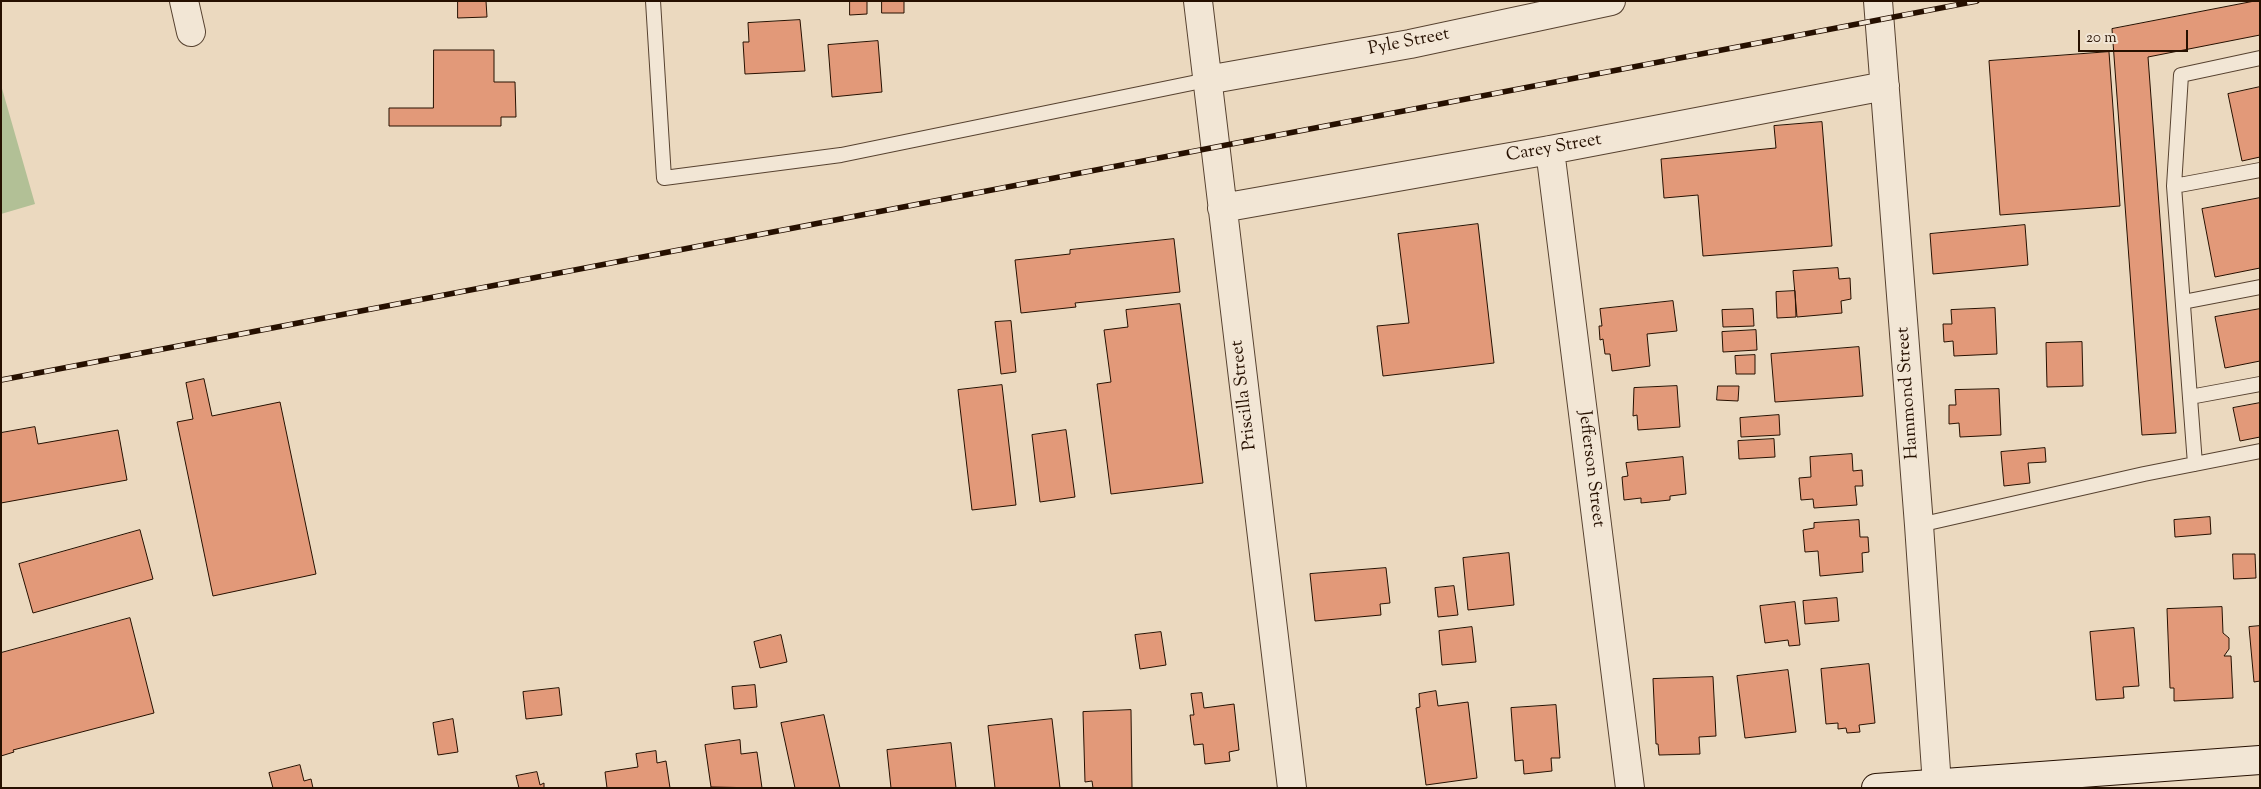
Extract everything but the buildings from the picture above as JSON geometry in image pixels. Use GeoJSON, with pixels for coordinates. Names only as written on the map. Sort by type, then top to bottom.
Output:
{"type":"FeatureCollection","features":[{"type":"Feature","properties":{"kind":"street"},"geometry":{"type":"LineString","coordinates":[[184,1],[191,32]]}},
{"type":"Feature","properties":{"kind":"street","name":"Priscilla Street"},"geometry":{"type":"LineString","coordinates":[[1198,1],[1292,788]]}},
{"type":"Feature","properties":{"kind":"street","name":"Pyle Street"},"geometry":{"type":"LineString","coordinates":[[1207,80],[1410,44],[1534,9],[1610,1]]}},
{"type":"Feature","properties":{"kind":"street","name":"Hammond Street"},"geometry":{"type":"LineString","coordinates":[[1878,1],[1919,525],[1937,785]]}},
{"type":"Feature","properties":{"kind":"street","name":"Carey Street"},"geometry":{"type":"LineString","coordinates":[[1222,208],[1550,150],[1885,86]]}},
{"type":"Feature","properties":{"kind":"street","name":"Jefferson Street"},"geometry":{"type":"LineString","coordinates":[[1550,150],[1630,788]]}},
{"type":"Feature","properties":{"kind":"street"},"geometry":{"type":"LineString","coordinates":[[1876,788],[2260,760]]}},
{"type":"Feature","properties":{"kind":"lane"},"geometry":{"type":"LineString","coordinates":[[653,1],[664,178],[841,155],[1207,80]]}},
{"type":"Feature","properties":{"kind":"lane"},"geometry":{"type":"LineString","coordinates":[[2195,464],[2174,186],[2181,75],[2260,58]]}},
{"type":"Feature","properties":{"kind":"lane"},"geometry":{"type":"LineString","coordinates":[[2174,186],[2260,170]]}},
{"type":"Feature","properties":{"kind":"lane"},"geometry":{"type":"LineString","coordinates":[[2183,302],[2260,287]]}},
{"type":"Feature","properties":{"kind":"lane"},"geometry":{"type":"LineString","coordinates":[[2190,397],[2260,384]]}},
{"type":"Feature","properties":{"kind":"lane"},"geometry":{"type":"LineString","coordinates":[[1919,525],[2260,451]]}},
{"type":"Feature","properties":{"kind":"green space"},"geometry":{"type":"Polygon","coordinates":[[[1,85],[35,204],[1,214],[1,85]]]}},
{"type":"Feature","properties":{"kind":"railway"},"geometry":{"type":"LineString","coordinates":[[1,380],[1977,1]]}}]}
